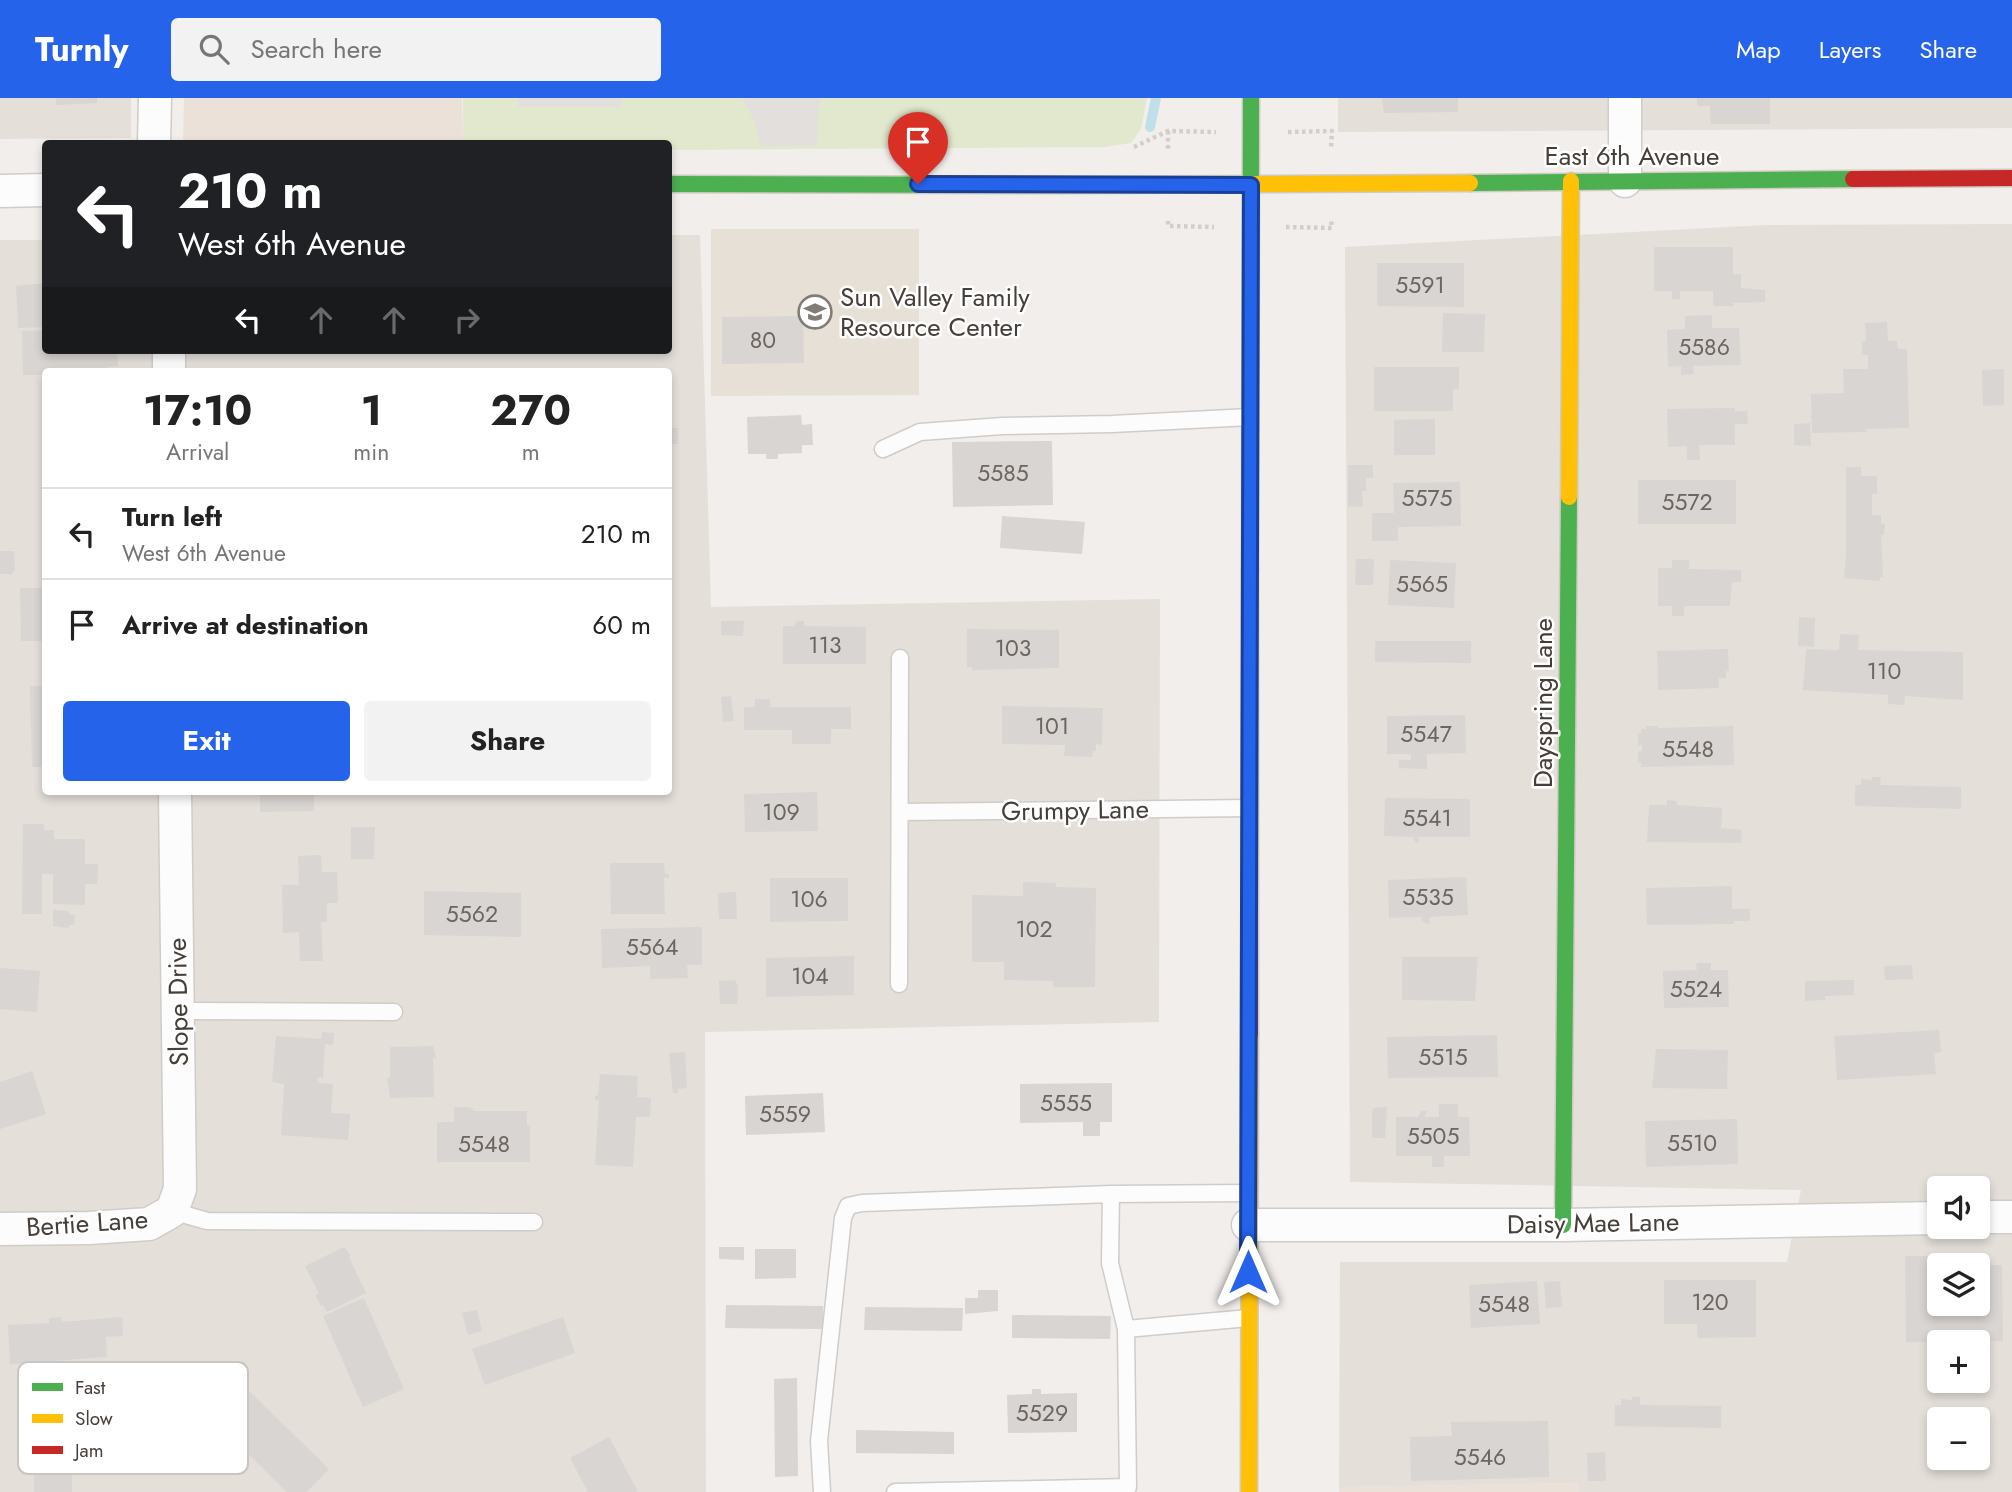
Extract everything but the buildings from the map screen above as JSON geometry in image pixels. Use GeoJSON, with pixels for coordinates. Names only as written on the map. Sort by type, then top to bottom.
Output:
{"type":"FeatureCollection","features":[{"type":"Feature","properties":{"kind":"street"},"geometry":{"type":"LineString","coordinates":[[154,140],[155,98]]}},
{"type":"Feature","properties":{"kind":"street"},"geometry":{"type":"LineString","coordinates":[[1249,1492],[1251,98]]}},
{"type":"Feature","properties":{"kind":"street"},"geometry":{"type":"LineString","coordinates":[[1625,98],[1625,181]]}},
{"type":"Feature","properties":{"kind":"street","name":"East 6th Avenue"},"geometry":{"type":"LineString","coordinates":[[672,184],[1251,185],[2012,178]]}},
{"type":"Feature","properties":{"kind":"street","name":"Dayspring Lane"},"geometry":{"type":"LineString","coordinates":[[1563,1224],[1571,181]]}},
{"type":"Feature","properties":{"kind":"street"},"geometry":{"type":"LineString","coordinates":[[0,191],[42,190]]}},
{"type":"Feature","properties":{"kind":"street","name":"Slope Drive"},"geometry":{"type":"LineString","coordinates":[[172,1211],[180,1189],[175,795]]}},
{"type":"Feature","properties":{"kind":"street","name":"Bertie Lane"},"geometry":{"type":"LineString","coordinates":[[0,1229],[149,1224],[172,1211]]}},
{"type":"Feature","properties":{"kind":"street"},"geometry":{"type":"LineString","coordinates":[[1990,1217],[2012,1216]]}},
{"type":"Feature","properties":{"kind":"street","name":"Daisy Mae Lane"},"geometry":{"type":"LineString","coordinates":[[1248,1225],[1563,1224],[1927,1218]]}},
{"type":"Feature","properties":{"kind":"lane"},"geometry":{"type":"LineString","coordinates":[[883,449],[920,432],[1002,426],[1250,417]]}},
{"type":"Feature","properties":{"kind":"lane"},"geometry":{"type":"LineString","coordinates":[[899,984],[900,658]]}},
{"type":"Feature","properties":{"kind":"lane","name":"Grumpy Lane"},"geometry":{"type":"LineString","coordinates":[[900,812],[1250,808]]}},
{"type":"Feature","properties":{"kind":"lane"},"geometry":{"type":"LineString","coordinates":[[178,1011],[394,1012]]}},
{"type":"Feature","properties":{"kind":"lane"},"geometry":{"type":"LineString","coordinates":[[822,1492],[819,1441],[843,1218],[848,1206],[862,1202],[1111,1194],[1248,1193]]}},
{"type":"Feature","properties":{"kind":"lane"},"geometry":{"type":"LineString","coordinates":[[895,1492],[1128,1489],[1126,1329],[1110,1263],[1111,1194]]}},
{"type":"Feature","properties":{"kind":"lane"},"geometry":{"type":"LineString","coordinates":[[172,1211],[207,1221],[534,1222]]}},
{"type":"Feature","properties":{"kind":"lane"},"geometry":{"type":"LineString","coordinates":[[1126,1329],[1249,1318]]}},
{"type":"Feature","properties":{"kind":"shaded area"},"geometry":{"type":"Polygon","coordinates":[[[0,98],[131,98],[131,138],[0,139],[0,98]]]}},
{"type":"Feature","properties":{"kind":"shaded area"},"geometry":{"type":"Polygon","coordinates":[[[184,98],[462,98],[463,140],[183,140],[184,98]]]}},
{"type":"Feature","properties":{"kind":"shaded area"},"geometry":{"type":"Polygon","coordinates":[[[518,98],[622,98],[622,107],[518,107],[518,98]]]}},
{"type":"Feature","properties":{"kind":"shaded area"},"geometry":{"type":"Polygon","coordinates":[[[742,98],[821,98],[817,146],[761,146],[753,118],[742,98]]]}},
{"type":"Feature","properties":{"kind":"shaded area"},"geometry":{"type":"Polygon","coordinates":[[[1338,98],[2012,98],[2012,128],[1338,132],[1338,98]]]}},
{"type":"Feature","properties":{"kind":"shaded area"},"geometry":{"type":"Polygon","coordinates":[[[2012,224],[2012,1492],[1579,1492],[1579,1483],[1339,1487],[1340,1262],[1787,1262],[1801,1190],[1350,1182],[1345,247],[1766,225],[2012,224]]]}},
{"type":"Feature","properties":{"kind":"shaded area","name":"Sun Valley Family Resource Center"},"geometry":{"type":"Polygon","coordinates":[[[711,229],[919,229],[919,395],[711,396],[711,229]]]}},
{"type":"Feature","properties":{"kind":"shaded area"},"geometry":{"type":"Polygon","coordinates":[[[672,235],[700,235],[711,607],[1160,599],[1159,1022],[705,1032],[706,1492],[0,1492],[0,240],[42,240],[42,354],[672,354],[672,235]]]}},
{"type":"Feature","properties":{"kind":"shaded area"},"geometry":{"type":"Polygon","coordinates":[[[1579,1483],[1579,1492],[1339,1492],[1339,1487],[1579,1483]]]}},
{"type":"Feature","properties":{"kind":"green space"},"geometry":{"type":"Polygon","coordinates":[[[463,98],[1147,98],[1141,129],[1131,143],[1104,147],[672,150],[672,140],[463,140],[463,98]]]}},
{"type":"Feature","properties":{"kind":"waterway"},"geometry":{"type":"LineString","coordinates":[[1150,127],[1156,98]]}},
{"type":"Feature","properties":{"kind":"traffic: fast"},"geometry":{"type":"LineString","coordinates":[[1250,570],[1251,98]]}},
{"type":"Feature","properties":{"kind":"traffic: fast"},"geometry":{"type":"LineString","coordinates":[[1470,183],[1853,179]]}},
{"type":"Feature","properties":{"kind":"traffic: fast"},"geometry":{"type":"LineString","coordinates":[[672,184],[1061,185]]}},
{"type":"Feature","properties":{"kind":"traffic: fast"},"geometry":{"type":"LineString","coordinates":[[1563,1225],[1569,497]]}},
{"type":"Feature","properties":{"kind":"traffic: slow"},"geometry":{"type":"LineString","coordinates":[[1569,497],[1571,181]]}},
{"type":"Feature","properties":{"kind":"traffic: slow"},"geometry":{"type":"LineString","coordinates":[[1061,185],[1470,183]]}},
{"type":"Feature","properties":{"kind":"traffic: slow"},"geometry":{"type":"LineString","coordinates":[[1249,1492],[1250,1034]]}},
{"type":"Feature","properties":{"kind":"traffic: jam"},"geometry":{"type":"LineString","coordinates":[[1853,179],[2012,178]]}},
{"type":"Feature","properties":{"kind":"traffic: jam"},"geometry":{"type":"LineString","coordinates":[[1250,570],[1250,1034]]}},
{"type":"Feature","properties":{"kind":"place","name":"Sun Valley Family Resource Center"},"geometry":{"type":"Point","coordinates":[815,312]}},
{"type":"Feature","properties":{"kind":"route"},"geometry":{"type":"LineString","coordinates":[[918,184],[1251,185],[1248,1272]]}}]}
